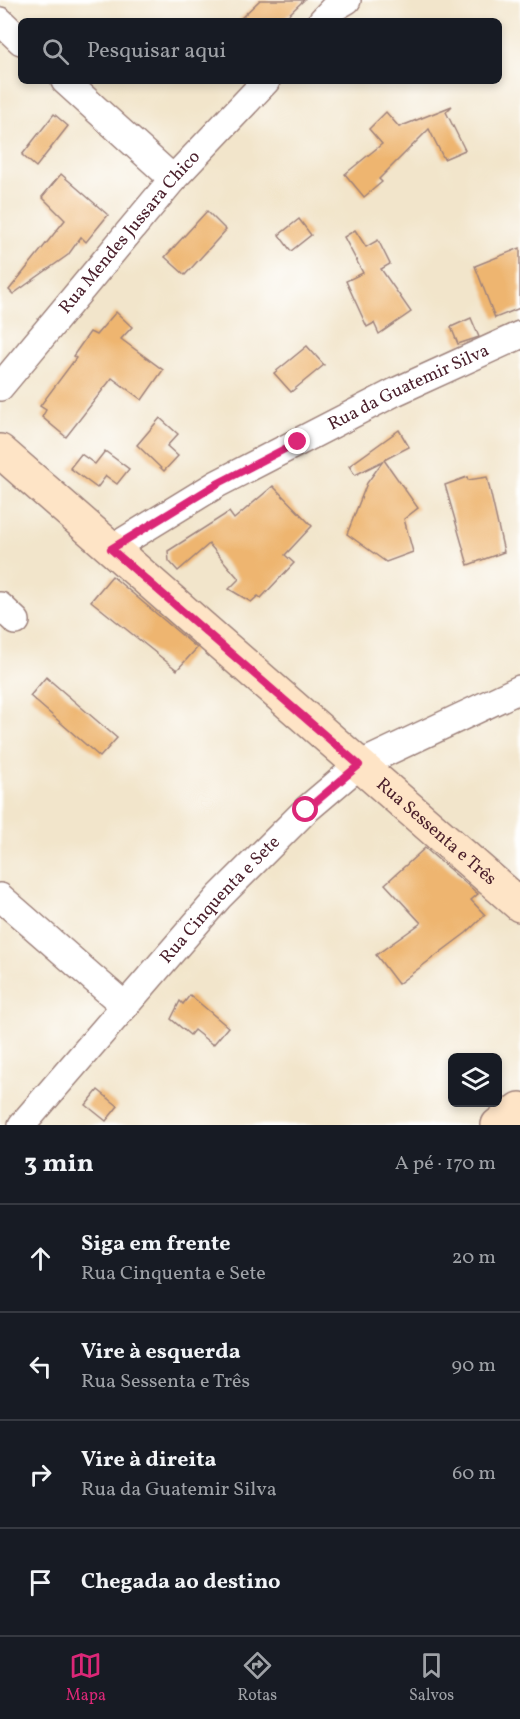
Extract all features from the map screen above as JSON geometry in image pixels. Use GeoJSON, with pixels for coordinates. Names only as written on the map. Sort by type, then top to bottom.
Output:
{"type":"FeatureCollection","features":[{"type":"Feature","properties":{"kind":"street"},"geometry":{"type":"LineString","coordinates":[[0,21],[18,38]]}},
{"type":"Feature","properties":{"kind":"street"},"geometry":{"type":"LineString","coordinates":[[68,84],[173,179]]}},
{"type":"Feature","properties":{"kind":"street","name":"Rua Mendes Jussara Chico"},"geometry":{"type":"LineString","coordinates":[[0,387],[173,179],[263,84]]}},
{"type":"Feature","properties":{"kind":"street","name":"Rua da Guatemir Silva"},"geometry":{"type":"LineString","coordinates":[[111,549],[217,484],[395,392],[520,335]]}},
{"type":"Feature","properties":{"kind":"street","name":"Rua Sessenta e Três"},"geometry":{"type":"LineString","coordinates":[[0,451],[520,906]]}},
{"type":"Feature","properties":{"kind":"street","name":"Rua Cinquenta e Sete"},"geometry":{"type":"LineString","coordinates":[[22,1125],[219,897],[306,810],[359,765],[520,689]]}},
{"type":"Feature","properties":{"kind":"street"},"geometry":{"type":"LineString","coordinates":[[0,897],[125,1006]]}},
{"type":"Feature","properties":{"kind":"street"},"geometry":{"type":"LineString","coordinates":[[498,1125],[520,1109]]}},
{"type":"Feature","properties":{"kind":"building"},"geometry":{"type":"Polygon","coordinates":[[[260,0],[304,0],[285,18],[241,18],[260,0]]]}},
{"type":"Feature","properties":{"kind":"building"},"geometry":{"type":"Polygon","coordinates":[[[452,106],[446,112],[465,150],[444,159],[429,129],[379,179],[382,182],[364,197],[345,174],[382,144],[369,129],[386,112],[399,127],[452,106]]]}},
{"type":"Feature","properties":{"kind":"building"},"geometry":{"type":"Polygon","coordinates":[[[54,114],[68,126],[36,167],[22,155],[54,114]]]}},
{"type":"Feature","properties":{"kind":"building"},"geometry":{"type":"Polygon","coordinates":[[[61,174],[108,215],[86,242],[81,237],[68,255],[13,294],[9,290],[65,220],[42,197],[61,174]]]}},
{"type":"Feature","properties":{"kind":"building"},"geometry":{"type":"Polygon","coordinates":[[[207,211],[226,230],[185,275],[165,257],[207,211]]]}},
{"type":"Feature","properties":{"kind":"building"},"geometry":{"type":"Polygon","coordinates":[[[299,219],[311,235],[291,251],[279,235],[299,219]]]}},
{"type":"Feature","properties":{"kind":"building"},"geometry":{"type":"Polygon","coordinates":[[[355,230],[366,247],[378,240],[390,264],[381,269],[411,312],[379,334],[374,323],[367,327],[346,281],[363,273],[344,237],[355,230]]]}},
{"type":"Feature","properties":{"kind":"building"},"geometry":{"type":"Polygon","coordinates":[[[520,248],[520,308],[495,318],[475,266],[520,248]]]}},
{"type":"Feature","properties":{"kind":"building"},"geometry":{"type":"Polygon","coordinates":[[[116,312],[132,327],[121,339],[163,370],[142,400],[112,378],[66,437],[42,417],[46,410],[40,406],[76,358],[73,356],[90,332],[96,335],[116,312]]]}},
{"type":"Feature","properties":{"kind":"building"},"geometry":{"type":"Polygon","coordinates":[[[471,318],[479,337],[458,344],[451,327],[471,318]]]}},
{"type":"Feature","properties":{"kind":"building"},"geometry":{"type":"Polygon","coordinates":[[[307,346],[324,365],[291,392],[274,373],[307,346]]]}},
{"type":"Feature","properties":{"kind":"building"},"geometry":{"type":"Polygon","coordinates":[[[160,418],[178,434],[167,446],[178,456],[164,471],[137,445],[160,418]]]}},
{"type":"Feature","properties":{"kind":"building"},"geometry":{"type":"Polygon","coordinates":[[[399,430],[409,447],[384,460],[418,508],[404,519],[413,552],[386,562],[347,534],[367,483],[383,461],[355,475],[349,466],[399,430]]]}},
{"type":"Feature","properties":{"kind":"building"},"geometry":{"type":"Polygon","coordinates":[[[105,451],[129,469],[117,484],[106,476],[97,488],[70,468],[81,454],[95,464],[105,451]]]}},
{"type":"Feature","properties":{"kind":"building"},"geometry":{"type":"Polygon","coordinates":[[[467,477],[468,480],[487,477],[504,552],[468,565],[445,485],[467,477]]]}},
{"type":"Feature","properties":{"kind":"building"},"geometry":{"type":"Polygon","coordinates":[[[273,486],[312,526],[285,555],[294,563],[261,598],[258,596],[251,602],[229,589],[239,579],[209,544],[178,571],[169,561],[168,551],[229,512],[234,519],[273,486]]]}},
{"type":"Feature","properties":{"kind":"building"},"geometry":{"type":"Polygon","coordinates":[[[112,576],[197,648],[177,670],[91,601],[112,576]]]}},
{"type":"Feature","properties":{"kind":"building"},"geometry":{"type":"Polygon","coordinates":[[[46,677],[117,738],[100,757],[30,696],[46,677]]]}},
{"type":"Feature","properties":{"kind":"building"},"geometry":{"type":"Polygon","coordinates":[[[425,848],[478,894],[471,900],[485,915],[466,933],[398,984],[376,955],[421,923],[385,884],[425,848]]]}},
{"type":"Feature","properties":{"kind":"building"},"geometry":{"type":"Polygon","coordinates":[[[190,995],[228,1027],[213,1045],[194,1030],[190,1035],[171,1019],[180,1001],[183,1004],[190,995]]]}},
{"type":"Feature","properties":{"kind":"building"},"geometry":{"type":"Polygon","coordinates":[[[98,1090],[118,1106],[106,1121],[86,1105],[98,1090]]]}},
{"type":"Feature","properties":{"kind":"route"},"geometry":{"type":"LineString","coordinates":[[298,442],[217,484],[111,549],[359,765],[306,810]]}}]}
